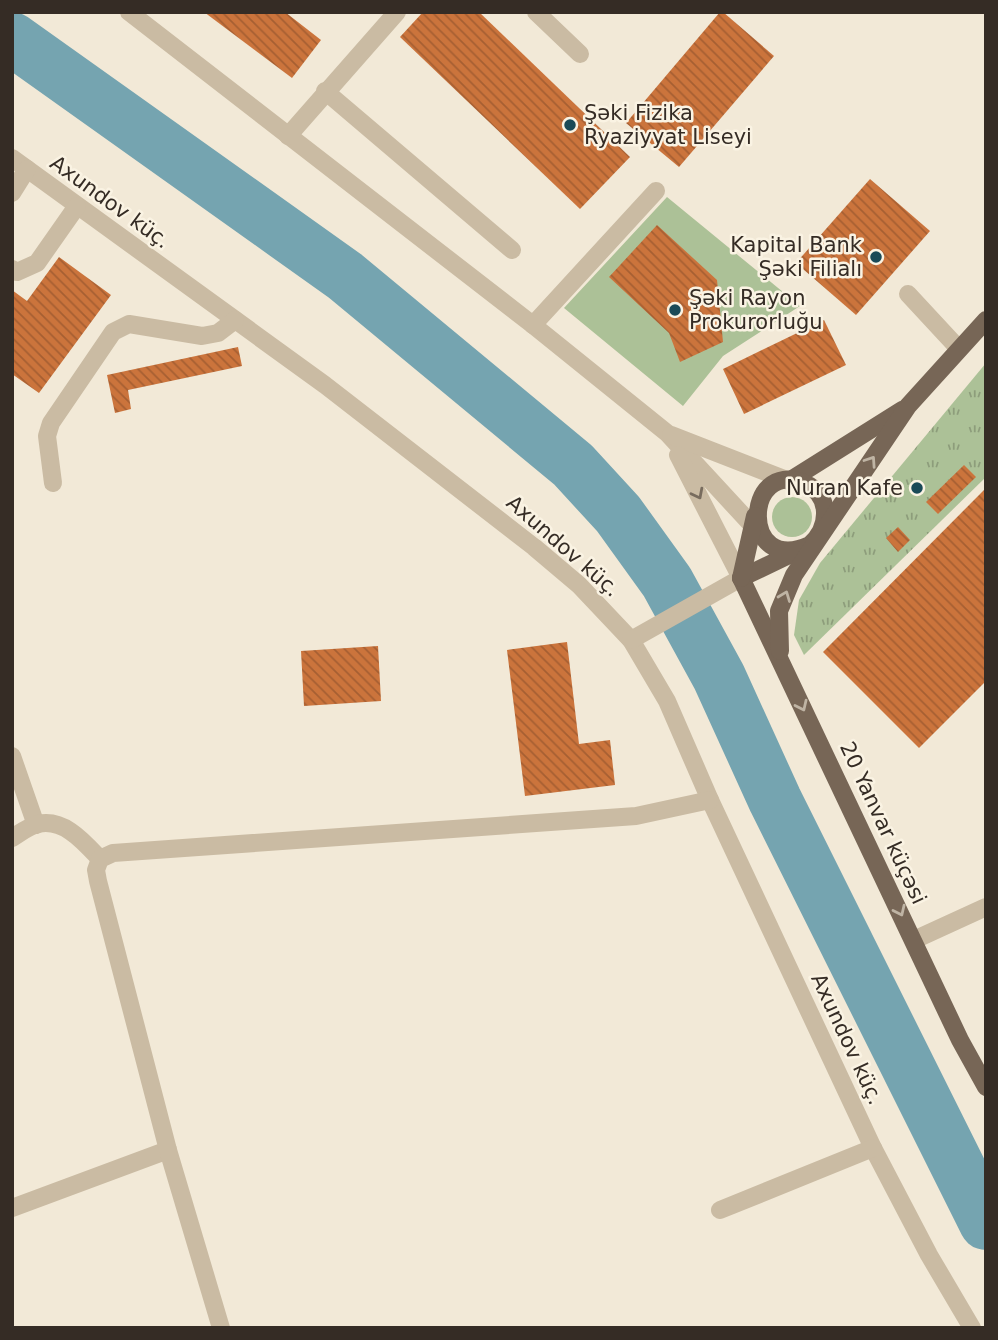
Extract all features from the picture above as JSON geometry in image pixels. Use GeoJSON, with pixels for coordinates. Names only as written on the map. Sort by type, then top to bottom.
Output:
{"type":"FeatureCollection","features":[{"type":"Feature","properties":{"kind":"main road"},"geometry":{"type":"LineString","coordinates":[[782,663],[778,636],[779,611],[794,575],[814,541],[908,406],[986,320]]}},
{"type":"Feature","properties":{"kind":"main road"},"geometry":{"type":"LineString","coordinates":[[789,481],[908,406]]}},
{"type":"Feature","properties":{"kind":"main road"},"geometry":{"type":"LineString","coordinates":[[741,578],[755,518],[760,498],[768,489],[777,483],[789,481],[800,481],[811,486],[819,494],[826,516],[824,527],[814,541],[799,550],[777,548],[767,541],[755,518]]}},
{"type":"Feature","properties":{"kind":"main road"},"geometry":{"type":"LineString","coordinates":[[741,578],[814,541]]}},
{"type":"Feature","properties":{"kind":"main road","name":"20 Yanvar küçəsi"},"geometry":{"type":"LineString","coordinates":[[741,578],[960,1040],[986,1087]]}},
{"type":"Feature","properties":{"kind":"street"},"geometry":{"type":"LineString","coordinates":[[129,12],[533,325],[667,433],[755,518]]}},
{"type":"Feature","properties":{"kind":"street"},"geometry":{"type":"LineString","coordinates":[[288,136],[397,12]]}},
{"type":"Feature","properties":{"kind":"street"},"geometry":{"type":"LineString","coordinates":[[536,12],[580,54]]}},
{"type":"Feature","properties":{"kind":"street"},"geometry":{"type":"LineString","coordinates":[[325,91],[512,250]]}},
{"type":"Feature","properties":{"kind":"street","name":"Axundov küç."},"geometry":{"type":"LineString","coordinates":[[12,158],[325,385],[534,547],[579,585],[631,640],[667,701],[710,800],[873,1148],[929,1255],[972,1328]]}},
{"type":"Feature","properties":{"kind":"street"},"geometry":{"type":"LineString","coordinates":[[12,193],[27,169]]}},
{"type":"Feature","properties":{"kind":"street"},"geometry":{"type":"LineString","coordinates":[[533,325],[656,191]]}},
{"type":"Feature","properties":{"kind":"street"},"geometry":{"type":"LineString","coordinates":[[12,269],[17,272],[26,270],[37,263],[77,206]]}},
{"type":"Feature","properties":{"kind":"street"},"geometry":{"type":"LineString","coordinates":[[908,293],[959,349]]}},
{"type":"Feature","properties":{"kind":"street"},"geometry":{"type":"LineString","coordinates":[[53,483],[47,436],[51,423],[113,332],[129,324],[202,336],[218,334],[234,320]]}},
{"type":"Feature","properties":{"kind":"street"},"geometry":{"type":"LineString","coordinates":[[667,433],[789,481]]}},
{"type":"Feature","properties":{"kind":"street"},"geometry":{"type":"LineString","coordinates":[[631,640],[741,578],[667,433]]}},
{"type":"Feature","properties":{"kind":"street"},"geometry":{"type":"LineString","coordinates":[[12,756],[36,825]]}},
{"type":"Feature","properties":{"kind":"street"},"geometry":{"type":"LineString","coordinates":[[221,1328],[168,1150],[98,881],[96,870],[100,859],[113,853],[636,816],[710,800]]}},
{"type":"Feature","properties":{"kind":"street"},"geometry":{"type":"LineString","coordinates":[[12,838],[36,825],[53,824],[74,833],[100,859]]}},
{"type":"Feature","properties":{"kind":"street"},"geometry":{"type":"LineString","coordinates":[[914,940],[986,907]]}},
{"type":"Feature","properties":{"kind":"street"},"geometry":{"type":"LineString","coordinates":[[720,1210],[873,1148]]}},
{"type":"Feature","properties":{"kind":"street"},"geometry":{"type":"LineString","coordinates":[[12,1208],[168,1150]]}},
{"type":"Feature","properties":{"kind":"green space"},"geometry":{"type":"Polygon","coordinates":[[[667,197],[800,306],[723,356],[683,406],[564,308],[667,197]]]}},
{"type":"Feature","properties":{"kind":"green space"},"geometry":{"type":"Polygon","coordinates":[[[986,363],[986,477],[804,655],[794,635],[799,600],[820,563],[986,363]]]}},
{"type":"Feature","properties":{"kind":"green space"},"geometry":{"type":"Polygon","coordinates":[[[792,497],[806,503],[812,517],[806,531],[792,537],[778,531],[772,517],[778,503],[792,497]]]}},
{"type":"Feature","properties":{"kind":"building"},"geometry":{"type":"Polygon","coordinates":[[[204,12],[285,12],[321,40],[292,78],[204,12]]]}},
{"type":"Feature","properties":{"kind":"building"},"geometry":{"type":"Polygon","coordinates":[[[423,12],[479,12],[630,157],[580,209],[400,37],[423,12]]]}},
{"type":"Feature","properties":{"kind":"building"},"geometry":{"type":"Polygon","coordinates":[[[720,12],[774,56],[679,167],[626,123],[720,12]]]}},
{"type":"Feature","properties":{"kind":"building"},"geometry":{"type":"Polygon","coordinates":[[[870,179],[930,231],[856,315],[796,263],[870,179]]]}},
{"type":"Feature","properties":{"kind":"building"},"geometry":{"type":"Polygon","coordinates":[[[657,225],[717,280],[723,342],[680,362],[669,333],[609,277],[657,225]]]}},
{"type":"Feature","properties":{"kind":"building"},"geometry":{"type":"Polygon","coordinates":[[[59,257],[111,295],[39,393],[12,374],[12,290],[27,301],[59,257]]]}},
{"type":"Feature","properties":{"kind":"building"},"geometry":{"type":"Polygon","coordinates":[[[824,320],[846,365],[744,414],[723,369],[824,320]]]}},
{"type":"Feature","properties":{"kind":"building"},"geometry":{"type":"Polygon","coordinates":[[[238,347],[242,366],[128,390],[131,409],[115,413],[107,375],[238,347]]]}},
{"type":"Feature","properties":{"kind":"building"},"geometry":{"type":"Polygon","coordinates":[[[964,465],[976,477],[938,514],[926,502],[964,465]]]}},
{"type":"Feature","properties":{"kind":"building"},"geometry":{"type":"Polygon","coordinates":[[[986,488],[986,681],[919,748],[823,652],[986,488]]]}},
{"type":"Feature","properties":{"kind":"building"},"geometry":{"type":"Polygon","coordinates":[[[898,527],[910,540],[898,552],[886,538],[898,527]]]}},
{"type":"Feature","properties":{"kind":"building"},"geometry":{"type":"Polygon","coordinates":[[[567,642],[579,744],[610,740],[615,785],[525,796],[507,650],[567,642]]]}},
{"type":"Feature","properties":{"kind":"building"},"geometry":{"type":"Polygon","coordinates":[[[378,646],[381,701],[304,706],[301,651],[378,646]]]}},
{"type":"Feature","properties":{"kind":"waterway"},"geometry":{"type":"LineString","coordinates":[[12,39],[345,276],[573,465],[618,514],[667,582],[719,677],[775,800],[986,1223]]}},
{"type":"Feature","properties":{"kind":"place","name":"Şəki Fizika Ryaziyyat Liseyi"},"geometry":{"type":"Point","coordinates":[570,125]}},
{"type":"Feature","properties":{"kind":"place","name":"Kapital Bank Şəki Filialı"},"geometry":{"type":"Point","coordinates":[876,257]}},
{"type":"Feature","properties":{"kind":"place","name":"Şəki Rayon Prokurorluğu"},"geometry":{"type":"Point","coordinates":[675,310]}},
{"type":"Feature","properties":{"kind":"place","name":"Nuran Kafe"},"geometry":{"type":"Point","coordinates":[917,488]}}]}
